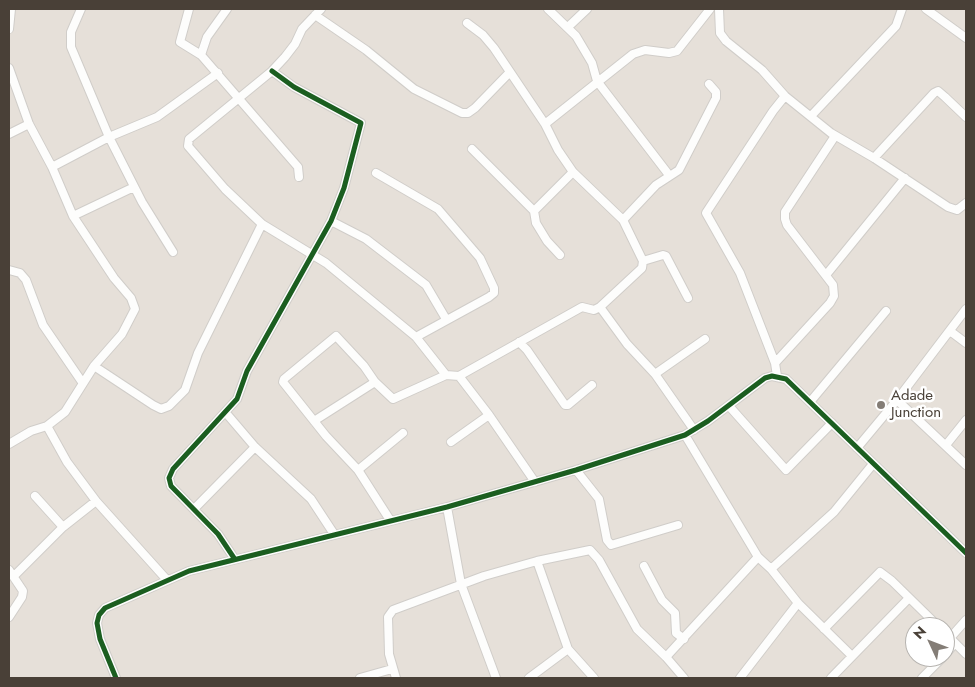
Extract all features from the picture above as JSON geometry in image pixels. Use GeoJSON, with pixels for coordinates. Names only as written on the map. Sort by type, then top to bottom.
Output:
{"type":"FeatureCollection","features":[{"type":"Feature","properties":{"kind":"street"},"geometry":{"type":"LineString","coordinates":[[9,29],[11,9]]}},
{"type":"Feature","properties":{"kind":"street"},"geometry":{"type":"LineString","coordinates":[[81,9],[71,32],[71,47],[109,137],[134,187],[173,252]]}},
{"type":"Feature","properties":{"kind":"street"},"geometry":{"type":"LineString","coordinates":[[189,9],[180,42],[201,55],[218,74],[298,167],[299,177]]}},
{"type":"Feature","properties":{"kind":"street"},"geometry":{"type":"LineString","coordinates":[[201,55],[207,37],[227,9]]}},
{"type":"Feature","properties":{"kind":"street"},"geometry":{"type":"LineString","coordinates":[[548,9],[568,27],[592,63],[597,81],[669,175]]}},
{"type":"Feature","properties":{"kind":"street"},"geometry":{"type":"LineString","coordinates":[[568,27],[587,9]]}},
{"type":"Feature","properties":{"kind":"street"},"geometry":{"type":"LineString","coordinates":[[545,124],[597,81],[640,50],[669,53],[677,51],[710,9]]}},
{"type":"Feature","properties":{"kind":"street"},"geometry":{"type":"LineString","coordinates":[[719,9],[720,33],[726,41],[762,70],[785,96],[835,136],[874,158],[948,207],[957,210],[966,202]]}},
{"type":"Feature","properties":{"kind":"street"},"geometry":{"type":"LineString","coordinates":[[811,116],[896,26],[902,9]]}},
{"type":"Feature","properties":{"kind":"street"},"geometry":{"type":"LineString","coordinates":[[926,9],[966,38]]}},
{"type":"Feature","properties":{"kind":"street"},"geometry":{"type":"LineString","coordinates":[[446,375],[416,337],[326,263],[262,224],[225,189],[187,143],[237,98],[272,71],[291,51],[302,29],[318,12],[414,88],[462,113],[468,113],[475,108],[509,73]]}},
{"type":"Feature","properties":{"kind":"street"},"geometry":{"type":"LineString","coordinates":[[390,520],[358,470],[314,421],[283,382],[332,338],[340,338],[375,382],[393,399],[446,375],[459,376],[582,307],[594,310],[600,307],[642,268],[643,261],[623,220],[573,172],[558,150],[545,124],[483,35],[467,23]]}},
{"type":"Feature","properties":{"kind":"street"},"geometry":{"type":"LineString","coordinates":[[9,68],[29,124],[52,167],[73,216],[114,278],[131,298],[136,309],[122,334],[82,382],[65,412],[47,426],[31,431],[9,444]]}},
{"type":"Feature","properties":{"kind":"street"},"geometry":{"type":"LineString","coordinates":[[234,558],[218,534],[195,508],[171,486],[169,478],[173,469],[237,399],[252,363],[331,221],[344,188],[360,121],[294,88],[272,71]]}},
{"type":"Feature","properties":{"kind":"street"},"geometry":{"type":"LineString","coordinates":[[52,167],[109,137],[168,110],[218,74]]}},
{"type":"Feature","properties":{"kind":"street"},"geometry":{"type":"LineString","coordinates":[[623,220],[656,185],[679,170],[716,98],[716,92],[709,84]]}},
{"type":"Feature","properties":{"kind":"street"},"geometry":{"type":"LineString","coordinates":[[874,158],[934,93],[938,92],[946,96],[966,117]]}},
{"type":"Feature","properties":{"kind":"street"},"geometry":{"type":"LineString","coordinates":[[777,376],[775,363],[740,273],[706,213],[773,111],[785,96]]}},
{"type":"Feature","properties":{"kind":"street"},"geometry":{"type":"LineString","coordinates":[[9,134],[29,124]]}},
{"type":"Feature","properties":{"kind":"street"},"geometry":{"type":"LineString","coordinates":[[775,363],[830,303],[834,296],[833,285],[787,226],[784,219],[785,212],[835,136]]}},
{"type":"Feature","properties":{"kind":"street"},"geometry":{"type":"LineString","coordinates":[[472,148],[534,211],[536,223],[547,241],[560,255]]}},
{"type":"Feature","properties":{"kind":"street"},"geometry":{"type":"LineString","coordinates":[[534,211],[573,172]]}},
{"type":"Feature","properties":{"kind":"street"},"geometry":{"type":"LineString","coordinates":[[376,174],[438,209],[480,258],[494,288],[494,293],[489,297],[416,337]]}},
{"type":"Feature","properties":{"kind":"street"},"geometry":{"type":"LineString","coordinates":[[826,275],[905,178]]}},
{"type":"Feature","properties":{"kind":"street"},"geometry":{"type":"LineString","coordinates":[[73,216],[134,187]]}},
{"type":"Feature","properties":{"kind":"street"},"geometry":{"type":"LineString","coordinates":[[331,221],[366,239],[426,285],[446,319]]}},
{"type":"Feature","properties":{"kind":"street"},"geometry":{"type":"LineString","coordinates":[[94,366],[153,405],[161,409],[169,406],[186,390],[198,354],[262,224]]}},
{"type":"Feature","properties":{"kind":"street"},"geometry":{"type":"LineString","coordinates":[[643,261],[663,255],[666,256],[688,298]]}},
{"type":"Feature","properties":{"kind":"street"},"geometry":{"type":"LineString","coordinates":[[9,263],[11,270],[26,280],[43,325],[82,382]]}},
{"type":"Feature","properties":{"kind":"street"},"geometry":{"type":"LineString","coordinates":[[600,307],[627,344],[655,374],[694,430]]}},
{"type":"Feature","properties":{"kind":"street"},"geometry":{"type":"LineString","coordinates":[[857,448],[897,400],[966,309]]}},
{"type":"Feature","properties":{"kind":"street"},"geometry":{"type":"LineString","coordinates":[[810,402],[886,311]]}},
{"type":"Feature","properties":{"kind":"street"},"geometry":{"type":"LineString","coordinates":[[950,330],[966,343]]}},
{"type":"Feature","properties":{"kind":"street"},"geometry":{"type":"LineString","coordinates":[[655,374],[705,340]]}},
{"type":"Feature","properties":{"kind":"street"},"geometry":{"type":"LineString","coordinates":[[519,342],[527,350],[565,405],[568,405],[592,385]]}},
{"type":"Feature","properties":{"kind":"street"},"geometry":{"type":"LineString","coordinates":[[459,376],[489,414],[535,482]]}},
{"type":"Feature","properties":{"kind":"street"},"geometry":{"type":"LineString","coordinates":[[116,678],[100,639],[97,623],[99,615],[105,608],[189,571],[234,558],[446,507],[576,470],[685,435],[765,378],[777,376],[786,379],[966,553]]}},
{"type":"Feature","properties":{"kind":"street"},"geometry":{"type":"LineString","coordinates":[[314,421],[375,382]]}},
{"type":"Feature","properties":{"kind":"street"},"geometry":{"type":"LineString","coordinates":[[897,400],[966,465]]}},
{"type":"Feature","properties":{"kind":"street"},"geometry":{"type":"LineString","coordinates":[[728,406],[786,470],[832,423]]}},
{"type":"Feature","properties":{"kind":"street"},"geometry":{"type":"LineString","coordinates":[[226,413],[255,447],[311,499],[334,534]]}},
{"type":"Feature","properties":{"kind":"street"},"geometry":{"type":"LineString","coordinates":[[452,442],[489,414]]}},
{"type":"Feature","properties":{"kind":"street"},"geometry":{"type":"LineString","coordinates":[[946,445],[966,420]]}},
{"type":"Feature","properties":{"kind":"street"},"geometry":{"type":"LineString","coordinates":[[47,426],[67,462],[96,501],[167,580]]}},
{"type":"Feature","properties":{"kind":"street"},"geometry":{"type":"LineString","coordinates":[[358,470],[402,433]]}},
{"type":"Feature","properties":{"kind":"street"},"geometry":{"type":"LineString","coordinates":[[685,435],[758,556],[798,603],[852,656]]}},
{"type":"Feature","properties":{"kind":"street"},"geometry":{"type":"LineString","coordinates":[[195,508],[255,447]]}},
{"type":"Feature","properties":{"kind":"street"},"geometry":{"type":"LineString","coordinates":[[771,569],[834,512],[873,464]]}},
{"type":"Feature","properties":{"kind":"street"},"geometry":{"type":"LineString","coordinates":[[576,470],[599,499],[601,548],[637,629],[666,657],[684,678]]}},
{"type":"Feature","properties":{"kind":"street"},"geometry":{"type":"LineString","coordinates":[[35,496],[63,527]]}},
{"type":"Feature","properties":{"kind":"street"},"geometry":{"type":"LineString","coordinates":[[9,617],[22,597],[23,591],[12,573],[63,527],[96,501]]}},
{"type":"Feature","properties":{"kind":"street"},"geometry":{"type":"LineString","coordinates":[[446,507],[461,584],[496,678]]}},
{"type":"Feature","properties":{"kind":"street"},"geometry":{"type":"LineString","coordinates":[[396,678],[389,654],[388,617],[393,610],[461,584],[537,561],[601,548],[678,525]]}},
{"type":"Feature","properties":{"kind":"street"},"geometry":{"type":"LineString","coordinates":[[666,657],[758,556]]}},
{"type":"Feature","properties":{"kind":"street"},"geometry":{"type":"LineString","coordinates":[[537,561],[568,649],[594,678]]}},
{"type":"Feature","properties":{"kind":"street"},"geometry":{"type":"LineString","coordinates":[[644,566],[662,600],[675,613],[676,633],[684,639]]}},
{"type":"Feature","properties":{"kind":"street"},"geometry":{"type":"LineString","coordinates":[[824,629],[880,572],[929,617]]}},
{"type":"Feature","properties":{"kind":"street"},"geometry":{"type":"LineString","coordinates":[[831,678],[909,598]]}},
{"type":"Feature","properties":{"kind":"street"},"geometry":{"type":"LineString","coordinates":[[740,678],[798,603]]}},
{"type":"Feature","properties":{"kind":"street"},"geometry":{"type":"LineString","coordinates":[[955,632],[966,620]]}},
{"type":"Feature","properties":{"kind":"street"},"geometry":{"type":"LineString","coordinates":[[955,643],[966,654]]}},
{"type":"Feature","properties":{"kind":"street"},"geometry":{"type":"LineString","coordinates":[[529,678],[568,649]]}},
{"type":"Feature","properties":{"kind":"street"},"geometry":{"type":"LineString","coordinates":[[922,678],[933,667]]}},
{"type":"Feature","properties":{"kind":"street"},"geometry":{"type":"LineString","coordinates":[[360,678],[392,669]]}},
{"type":"Feature","properties":{"kind":"shaded area"},"geometry":{"type":"Polygon","coordinates":[[[9,9],[966,9],[966,678],[9,678],[9,9]]]}},
{"type":"Feature","properties":{"kind":"cycle path"},"geometry":{"type":"LineString","coordinates":[[234,558],[218,534],[171,486],[169,478],[173,469],[237,399],[247,371],[331,221],[344,188],[361,123],[294,87],[272,71]]}},
{"type":"Feature","properties":{"kind":"cycle path"},"geometry":{"type":"LineString","coordinates":[[116,678],[100,639],[97,623],[99,615],[105,608],[189,571],[447,507],[576,470],[685,435],[708,421],[765,378],[772,376],[786,379],[966,553]]}},
{"type":"Feature","properties":{"kind":"place","name":"Adade Junction"},"geometry":{"type":"Point","coordinates":[881,405]}}]}
